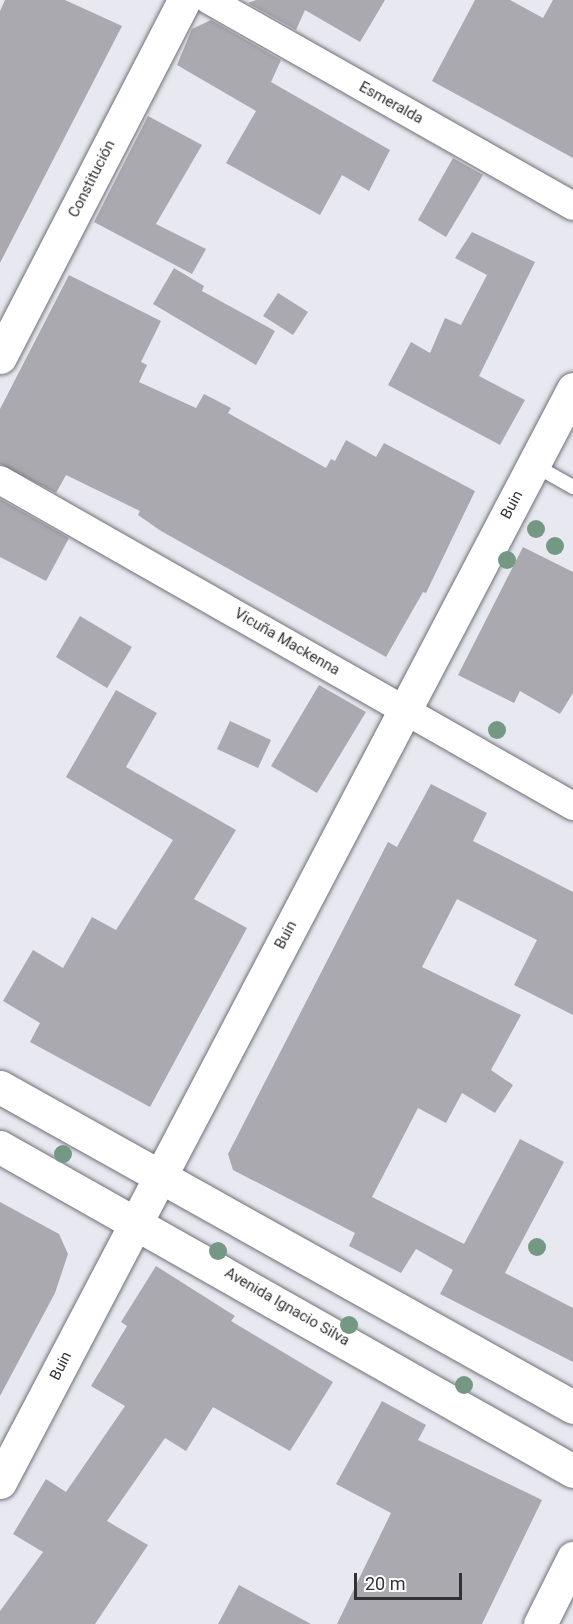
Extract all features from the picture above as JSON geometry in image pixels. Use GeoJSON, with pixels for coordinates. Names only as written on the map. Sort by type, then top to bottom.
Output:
{"type":"FeatureCollection","features":[{"type":"Feature","properties":{"kind":"main road","name":"Constitución"},"geometry":{"type":"LineString","coordinates":[[0,357],[184,0]]}},
{"type":"Feature","properties":{"kind":"main road","name":"Buin"},"geometry":{"type":"LineString","coordinates":[[0,1482],[573,389]]}},
{"type":"Feature","properties":{"kind":"main road"},"geometry":{"type":"LineString","coordinates":[[0,1087],[573,1407]]}},
{"type":"Feature","properties":{"kind":"main road","name":"Avenida Ignacio Silva"},"geometry":{"type":"LineString","coordinates":[[0,1146],[136,1221],[573,1471]]}},
{"type":"Feature","properties":{"kind":"main road"},"geometry":{"type":"LineString","coordinates":[[540,1624],[573,1558]]}},
{"type":"Feature","properties":{"kind":"street","name":"Esmeralda"},"geometry":{"type":"LineString","coordinates":[[209,0],[573,206]]}},
{"type":"Feature","properties":{"kind":"street","name":"Vicuña Mackenna"},"geometry":{"type":"LineString","coordinates":[[0,480],[573,806]]}},
{"type":"Feature","properties":{"kind":"lane"},"geometry":{"type":"LineString","coordinates":[[534,465],[573,487]]}},
{"type":"Feature","properties":{"kind":"building"},"geometry":{"type":"Polygon","coordinates":[[[5,0],[65,0],[122,26],[0,263],[0,11],[5,0]]]}},
{"type":"Feature","properties":{"kind":"building"},"geometry":{"type":"Polygon","coordinates":[[[256,0],[385,0],[360,42],[305,10],[296,30],[248,3],[256,0]]]}},
{"type":"Feature","properties":{"kind":"building"},"geometry":{"type":"Polygon","coordinates":[[[475,0],[510,0],[543,18],[553,0],[573,0],[573,158],[432,81],[475,0]]]}},
{"type":"Feature","properties":{"kind":"building"},"geometry":{"type":"Polygon","coordinates":[[[211,20],[281,60],[271,82],[390,150],[369,191],[342,175],[320,215],[226,163],[256,111],[177,65],[192,29],[211,20]]]}},
{"type":"Feature","properties":{"kind":"building"},"geometry":{"type":"Polygon","coordinates":[[[148,116],[202,145],[156,224],[206,249],[192,274],[94,222],[148,116]]]}},
{"type":"Feature","properties":{"kind":"building"},"geometry":{"type":"Polygon","coordinates":[[[453,158],[483,175],[446,237],[418,220],[453,158]]]}},
{"type":"Feature","properties":{"kind":"building"},"geometry":{"type":"Polygon","coordinates":[[[472,232],[535,262],[479,376],[525,400],[500,445],[388,385],[411,342],[430,353],[445,318],[461,325],[487,275],[455,258],[472,232]]]}},
{"type":"Feature","properties":{"kind":"building"},"geometry":{"type":"Polygon","coordinates":[[[174,268],[204,286],[202,291],[275,331],[256,365],[153,304],[174,268]]]}},
{"type":"Feature","properties":{"kind":"building"},"geometry":{"type":"Polygon","coordinates":[[[69,275],[161,321],[141,362],[147,365],[139,382],[196,408],[204,394],[231,408],[228,413],[326,468],[331,459],[335,461],[346,440],[376,457],[384,443],[475,491],[426,593],[423,592],[386,657],[161,531],[138,515],[140,511],[66,475],[56,493],[0,464],[0,409],[69,275]]]}},
{"type":"Feature","properties":{"kind":"building"},"geometry":{"type":"Polygon","coordinates":[[[278,293],[308,312],[293,335],[263,316],[278,293]]]}},
{"type":"Feature","properties":{"kind":"building"},"geometry":{"type":"Polygon","coordinates":[[[0,499],[69,538],[46,581],[0,557],[0,499]]]}},
{"type":"Feature","properties":{"kind":"building"},"geometry":{"type":"Polygon","coordinates":[[[523,547],[573,572],[573,693],[560,714],[520,691],[514,703],[458,675],[523,547]]]}},
{"type":"Feature","properties":{"kind":"building"},"geometry":{"type":"Polygon","coordinates":[[[80,616],[132,647],[107,688],[56,657],[80,616]]]}},
{"type":"Feature","properties":{"kind":"building"},"geometry":{"type":"Polygon","coordinates":[[[319,685],[366,712],[317,793],[271,766],[319,685]]]}},
{"type":"Feature","properties":{"kind":"building"},"geometry":{"type":"Polygon","coordinates":[[[116,690],[157,713],[126,767],[236,830],[194,899],[247,928],[150,1107],[30,1042],[40,1023],[3,1001],[33,950],[63,968],[92,917],[116,930],[173,840],[66,777],[116,690]]]}},
{"type":"Feature","properties":{"kind":"building"},"geometry":{"type":"Polygon","coordinates":[[[230,721],[271,740],[258,768],[217,749],[230,721]]]}},
{"type":"Feature","properties":{"kind":"building"},"geometry":{"type":"Polygon","coordinates":[[[431,784],[487,813],[473,841],[573,892],[573,1015],[514,985],[537,940],[457,899],[422,967],[521,1015],[491,1070],[513,1085],[495,1113],[462,1093],[446,1123],[418,1108],[372,1197],[464,1244],[520,1139],[564,1162],[505,1273],[573,1308],[573,1362],[440,1294],[453,1270],[416,1249],[401,1273],[349,1246],[355,1233],[233,1170],[228,1154],[388,842],[397,847],[431,784]]]}},
{"type":"Feature","properties":{"kind":"building"},"geometry":{"type":"Polygon","coordinates":[[[0,1202],[59,1234],[68,1254],[55,1293],[0,1396],[0,1202]]]}},
{"type":"Feature","properties":{"kind":"building"},"geometry":{"type":"Polygon","coordinates":[[[156,1266],[235,1316],[231,1321],[333,1382],[290,1451],[213,1407],[186,1451],[165,1438],[107,1521],[148,1545],[95,1624],[0,1624],[0,1611],[43,1552],[13,1534],[46,1479],[66,1492],[125,1406],[91,1386],[127,1326],[121,1322],[156,1266]]]}},
{"type":"Feature","properties":{"kind":"building"},"geometry":{"type":"Polygon","coordinates":[[[382,1401],[426,1425],[418,1440],[542,1500],[482,1624],[337,1624],[391,1513],[336,1484],[382,1401]]]}},
{"type":"Feature","properties":{"kind":"building"},"geometry":{"type":"Polygon","coordinates":[[[239,1585],[311,1624],[218,1624],[239,1585]]]}}]}
